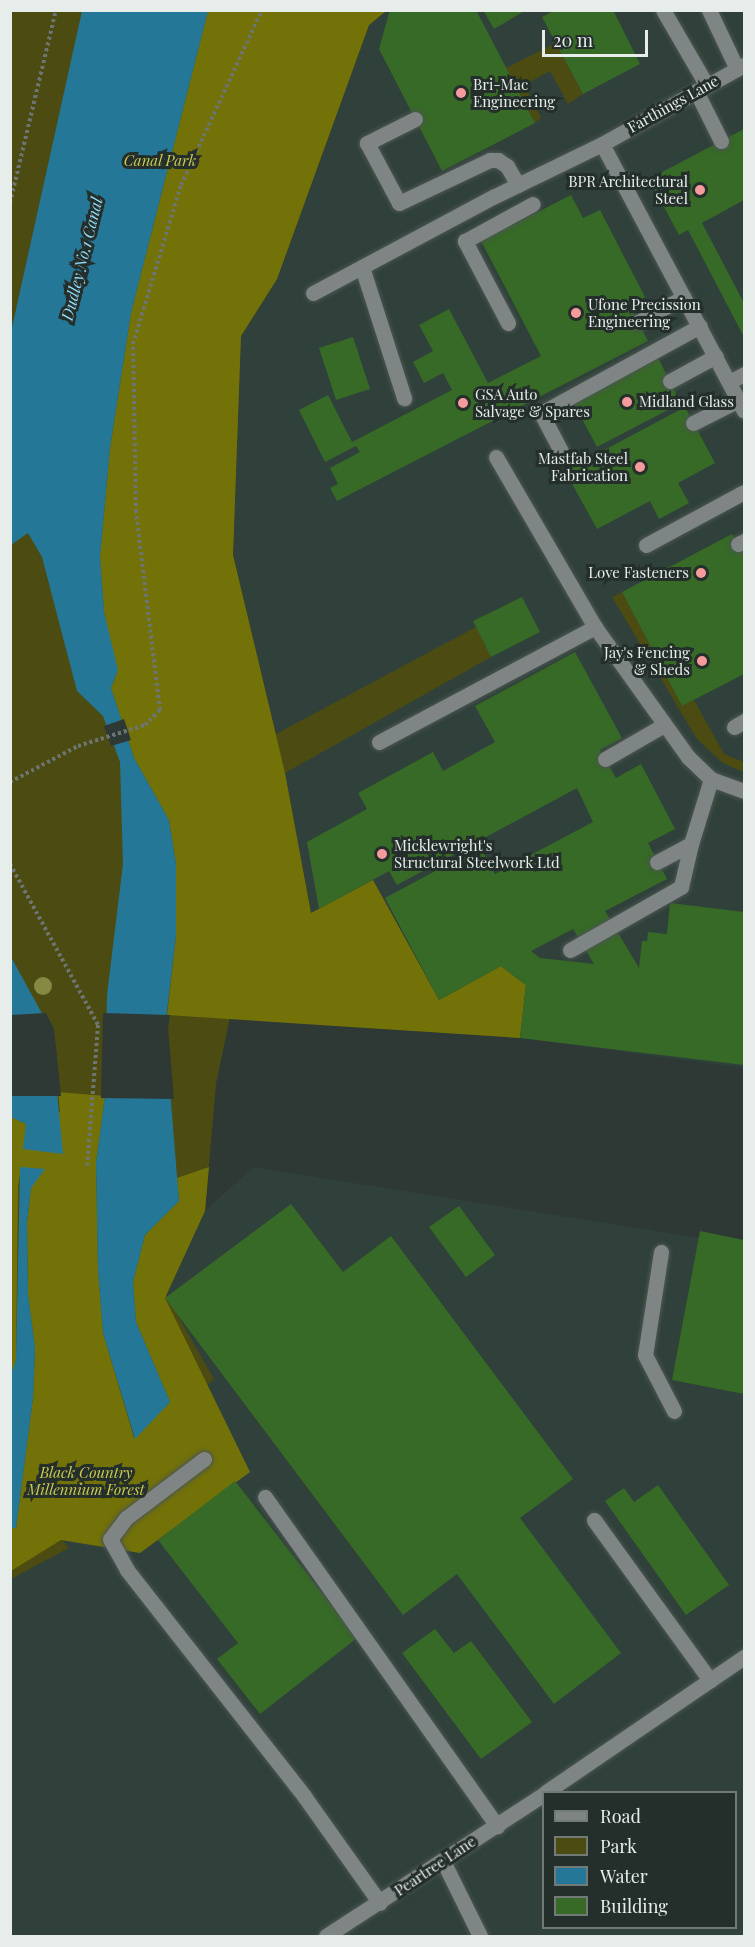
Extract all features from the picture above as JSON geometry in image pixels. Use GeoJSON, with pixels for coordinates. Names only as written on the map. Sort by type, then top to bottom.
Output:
{"type":"FeatureCollection","features":[{"type":"Feature","properties":{"kind":"street"},"geometry":{"type":"LineString","coordinates":[[663,10],[702,89],[721,141]]}},
{"type":"Feature","properties":{"kind":"street"},"geometry":{"type":"LineString","coordinates":[[709,10],[741,67]]}},
{"type":"Feature","properties":{"kind":"street","name":"Farthings Lane"},"geometry":{"type":"LineString","coordinates":[[314,293],[495,196],[602,144],[741,67]]}},
{"type":"Feature","properties":{"kind":"street"},"geometry":{"type":"LineString","coordinates":[[415,118],[367,143],[399,203],[490,160],[498,160],[507,166],[535,208],[465,241],[508,323]]}},
{"type":"Feature","properties":{"kind":"street"},"geometry":{"type":"LineString","coordinates":[[602,144],[742,406],[693,423]]}},
{"type":"Feature","properties":{"kind":"street"},"geometry":{"type":"LineString","coordinates":[[362,267],[404,398]]}},
{"type":"Feature","properties":{"kind":"street"},"geometry":{"type":"LineString","coordinates":[[638,322],[684,297]]}},
{"type":"Feature","properties":{"kind":"street"},"geometry":{"type":"LineString","coordinates":[[562,453],[541,413],[700,326]]}},
{"type":"Feature","properties":{"kind":"street"},"geometry":{"type":"LineString","coordinates":[[670,381],[716,356]]}},
{"type":"Feature","properties":{"kind":"street"},"geometry":{"type":"LineString","coordinates":[[729,382],[744,374]]}},
{"type":"Feature","properties":{"kind":"street"},"geometry":{"type":"LineString","coordinates":[[496,457],[573,592],[664,725],[688,757],[711,779],[744,791]]}},
{"type":"Feature","properties":{"kind":"street"},"geometry":{"type":"LineString","coordinates":[[646,545],[744,492]]}},
{"type":"Feature","properties":{"kind":"street"},"geometry":{"type":"LineString","coordinates":[[379,742],[595,627]]}},
{"type":"Feature","properties":{"kind":"street"},"geometry":{"type":"LineString","coordinates":[[605,759],[664,725]]}},
{"type":"Feature","properties":{"kind":"street"},"geometry":{"type":"LineString","coordinates":[[570,950],[681,887],[711,779]]}},
{"type":"Feature","properties":{"kind":"street"},"geometry":{"type":"LineString","coordinates":[[657,862],[692,844]]}},
{"type":"Feature","properties":{"kind":"street"},"geometry":{"type":"LineString","coordinates":[[661,1252],[645,1355],[674,1411]]}},
{"type":"Feature","properties":{"kind":"street"},"geometry":{"type":"LineString","coordinates":[[204,1459],[126,1518],[110,1539],[127,1570],[304,1796],[380,1903]]}},
{"type":"Feature","properties":{"kind":"street"},"geometry":{"type":"LineString","coordinates":[[265,1497],[497,1826]]}},
{"type":"Feature","properties":{"kind":"street"},"geometry":{"type":"LineString","coordinates":[[594,1520],[710,1680]]}},
{"type":"Feature","properties":{"kind":"street","name":"Peartree Lane"},"geometry":{"type":"LineString","coordinates":[[548,1791],[744,1657]]}},
{"type":"Feature","properties":{"kind":"street","name":"Peartree Lane"},"geometry":{"type":"LineString","coordinates":[[326,1936],[380,1903],[542,1795]]}},
{"type":"Feature","properties":{"kind":"street"},"geometry":{"type":"LineString","coordinates":[[443,1861],[480,1936]]}},
{"type":"Feature","properties":{"kind":"path"},"geometry":{"type":"LineString","coordinates":[[10,202],[56,10]]}},
{"type":"Feature","properties":{"kind":"path"},"geometry":{"type":"LineString","coordinates":[[10,782],[78,746],[145,725],[160,710],[136,512],[133,344],[181,185],[262,10]]}},
{"type":"Feature","properties":{"kind":"path"},"geometry":{"type":"LineString","coordinates":[[10,864],[98,1025],[87,1167]]}},
{"type":"Feature","properties":{"kind":"shaded area"},"geometry":{"type":"Polygon","coordinates":[[[386,11],[744,11],[744,1068],[520,1038],[526,985],[439,1000],[373,880],[311,913],[285,773],[233,555],[241,336],[277,279],[369,25],[386,11]]]}},
{"type":"Feature","properties":{"kind":"shaded area"},"geometry":{"type":"Polygon","coordinates":[[[253,1167],[744,1245],[744,1936],[11,1936],[11,1571],[165,1298],[205,1211],[253,1167]]]}},
{"type":"Feature","properties":{"kind":"green space","name":"Canal Park"},"geometry":{"type":"Polygon","coordinates":[[[11,11],[386,11],[369,25],[277,279],[241,336],[233,555],[276,734],[476,627],[491,657],[285,773],[311,913],[373,880],[439,1000],[501,966],[520,1038],[230,1017],[216,1084],[205,1211],[160,1284],[214,1379],[54,1530],[69,1548],[11,1579],[11,11]]]}},
{"type":"Feature","properties":{"kind":"green space"},"geometry":{"type":"Polygon","coordinates":[[[208,11],[386,11],[369,25],[277,279],[241,336],[233,555],[285,773],[311,913],[373,880],[439,1000],[501,966],[526,985],[520,1038],[167,1015],[176,936],[176,864],[169,820],[134,758],[111,688],[117,673],[104,612],[100,557],[110,448],[131,313],[208,11]]]}},
{"type":"Feature","properties":{"kind":"green space"},"geometry":{"type":"Polygon","coordinates":[[[556,43],[583,94],[568,104],[550,71],[524,85],[541,118],[535,123],[506,68],[556,43]]]}},
{"type":"Feature","properties":{"kind":"green space"},"geometry":{"type":"Polygon","coordinates":[[[622,592],[682,706],[694,700],[724,754],[744,762],[744,772],[723,763],[697,739],[612,597],[622,592]]]}},
{"type":"Feature","properties":{"kind":"green space","name":"Black Country Millennium Forest"},"geometry":{"type":"Polygon","coordinates":[[[58,1092],[105,1096],[96,1163],[98,1270],[103,1333],[134,1438],[170,1402],[136,1322],[133,1282],[145,1235],[179,1201],[177,1178],[209,1167],[205,1211],[165,1298],[250,1472],[140,1553],[61,1540],[11,1571],[11,1528],[16,1528],[33,1398],[35,1348],[28,1294],[27,1223],[31,1188],[21,1167],[18,1187],[16,1360],[11,1378],[11,1117],[26,1124],[60,1112],[58,1092]]]}},
{"type":"Feature","properties":{"kind":"water","name":"Dudley No.1 Canal"},"geometry":{"type":"Polygon","coordinates":[[[82,11],[208,11],[131,313],[110,448],[100,557],[104,612],[118,670],[111,688],[134,758],[169,820],[176,864],[176,936],[165,1028],[179,1201],[145,1235],[133,1282],[136,1322],[170,1402],[135,1439],[103,1333],[98,1270],[96,1163],[105,1096],[107,995],[123,864],[120,762],[103,716],[77,691],[42,557],[28,533],[11,545],[11,332],[82,11]]]}},
{"type":"Feature","properties":{"kind":"water"},"geometry":{"type":"Polygon","coordinates":[[[10,955],[51,1030],[63,1154],[23,1149],[26,1124],[11,1117],[10,955]]]}},
{"type":"Feature","properties":{"kind":"water"},"geometry":{"type":"Polygon","coordinates":[[[20,1167],[45,1169],[31,1188],[27,1223],[28,1294],[35,1348],[33,1398],[16,1528],[11,1528],[10,1378],[16,1360],[20,1167]]]}},
{"type":"Feature","properties":{"kind":"pier"},"geometry":{"type":"Polygon","coordinates":[[[124,719],[131,740],[111,746],[104,726],[124,719]]]}},
{"type":"Feature","properties":{"kind":"pier"},"geometry":{"type":"Polygon","coordinates":[[[46,1013],[54,1029],[61,1096],[11,1096],[11,1015],[46,1013]]]}},
{"type":"Feature","properties":{"kind":"pier"},"geometry":{"type":"Polygon","coordinates":[[[103,1013],[170,1015],[168,1028],[174,1099],[101,1098],[103,1013]]]}},
{"type":"Feature","properties":{"kind":"building","name":"Bri-Mac Engineering"},"geometry":{"type":"Polygon","coordinates":[[[390,10],[476,10],[535,123],[442,171],[379,49],[390,10]]]}},
{"type":"Feature","properties":{"kind":"building"},"geometry":{"type":"Polygon","coordinates":[[[483,10],[526,10],[494,29],[483,10]]]}},
{"type":"Feature","properties":{"kind":"building"},"geometry":{"type":"Polygon","coordinates":[[[555,10],[613,10],[640,64],[583,94],[542,17],[555,10]]]}},
{"type":"Feature","properties":{"kind":"building","name":"BPR Architectural Steel"},"geometry":{"type":"Polygon","coordinates":[[[744,129],[744,200],[702,223],[744,303],[744,337],[688,230],[679,235],[649,179],[744,129]]]}},
{"type":"Feature","properties":{"kind":"building","name":"Ufone Precission Engineering"},"geometry":{"type":"Polygon","coordinates":[[[571,195],[583,218],[600,210],[645,297],[629,304],[648,341],[337,501],[330,488],[338,484],[330,468],[360,452],[356,446],[325,462],[299,410],[328,395],[352,442],[452,390],[443,373],[424,383],[413,362],[433,351],[419,325],[449,309],[488,383],[541,356],[481,241],[571,195]]]}},
{"type":"Feature","properties":{"kind":"building"},"geometry":{"type":"Polygon","coordinates":[[[353,337],[370,389],[336,400],[319,348],[353,337]]]}},
{"type":"Feature","properties":{"kind":"building","name":"Midland Glass"},"geometry":{"type":"Polygon","coordinates":[[[658,358],[681,403],[597,447],[573,402],[658,358]]]}},
{"type":"Feature","properties":{"kind":"building","name":"Mastfab Steel Fabrication"},"geometry":{"type":"Polygon","coordinates":[[[685,407],[715,463],[678,483],[689,503],[659,519],[650,501],[597,529],[565,471],[685,407]]]}},
{"type":"Feature","properties":{"kind":"building"},"geometry":{"type":"Polygon","coordinates":[[[732,534],[744,553],[744,674],[682,706],[622,592],[732,534]]]}},
{"type":"Feature","properties":{"kind":"building"},"geometry":{"type":"Polygon","coordinates":[[[522,597],[540,632],[491,657],[473,621],[522,597]]]}},
{"type":"Feature","properties":{"kind":"building","name":"Micklewright's Structural Steelwork Ltd"},"geometry":{"type":"Polygon","coordinates":[[[575,652],[622,738],[600,750],[616,778],[641,764],[675,829],[648,843],[667,879],[605,911],[639,968],[642,941],[647,941],[648,932],[667,934],[670,903],[744,912],[744,1065],[520,1038],[526,985],[501,966],[439,1000],[385,898],[480,847],[495,874],[593,822],[577,788],[397,885],[389,871],[319,909],[307,842],[367,809],[358,793],[433,752],[443,771],[495,742],[475,706],[575,652]],[[573,929],[531,951],[540,958],[594,964],[573,929]]]}},
{"type":"Feature","properties":{"kind":"building"},"geometry":{"type":"Polygon","coordinates":[[[291,1204],[343,1272],[391,1236],[573,1479],[520,1518],[621,1653],[554,1704],[457,1574],[403,1615],[165,1298],[291,1204]]]}},
{"type":"Feature","properties":{"kind":"building"},"geometry":{"type":"Polygon","coordinates":[[[459,1206],[495,1255],[466,1277],[429,1227],[459,1206]]]}},
{"type":"Feature","properties":{"kind":"building"},"geometry":{"type":"Polygon","coordinates":[[[700,1231],[744,1240],[744,1394],[672,1380],[700,1231]]]}},
{"type":"Feature","properties":{"kind":"building"},"geometry":{"type":"Polygon","coordinates":[[[235,1481],[357,1638],[260,1714],[217,1659],[238,1643],[158,1540],[235,1481]]]}},
{"type":"Feature","properties":{"kind":"building"},"geometry":{"type":"Polygon","coordinates":[[[658,1485],[729,1585],[686,1615],[605,1501],[624,1488],[634,1502],[658,1485]]]}},
{"type":"Feature","properties":{"kind":"building"},"geometry":{"type":"Polygon","coordinates":[[[435,1629],[454,1653],[471,1641],[532,1722],[481,1759],[402,1653],[435,1629]]]}},
{"type":"Feature","properties":{"kind":"place","name":"Bri-Mac Engineering"},"geometry":{"type":"Point","coordinates":[461,93]}},
{"type":"Feature","properties":{"kind":"place","name":"BPR Architectural Steel"},"geometry":{"type":"Point","coordinates":[700,190]}},
{"type":"Feature","properties":{"kind":"place","name":"Ufone Precission Engineering"},"geometry":{"type":"Point","coordinates":[576,313]}},
{"type":"Feature","properties":{"kind":"place","name":"Midland Glass"},"geometry":{"type":"Point","coordinates":[627,402]}},
{"type":"Feature","properties":{"kind":"place","name":"GSA Auto Salvage & Spares"},"geometry":{"type":"Point","coordinates":[463,403]}},
{"type":"Feature","properties":{"kind":"place","name":"Mastfab Steel Fabrication"},"geometry":{"type":"Point","coordinates":[640,467]}},
{"type":"Feature","properties":{"kind":"place","name":"Love Fasteners"},"geometry":{"type":"Point","coordinates":[701,573]}},
{"type":"Feature","properties":{"kind":"place","name":"Jay's Fencing & Sheds"},"geometry":{"type":"Point","coordinates":[702,661]}},
{"type":"Feature","properties":{"kind":"place","name":"Micklewright's Structural Steelwork Ltd"},"geometry":{"type":"Point","coordinates":[382,854]}}]}
